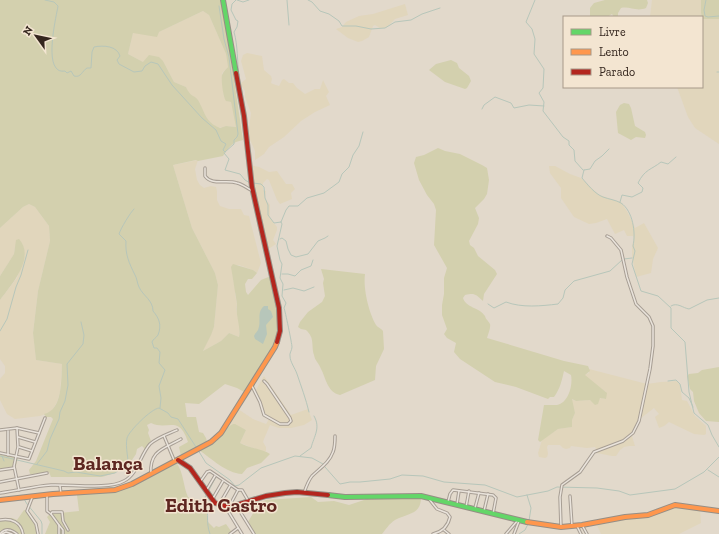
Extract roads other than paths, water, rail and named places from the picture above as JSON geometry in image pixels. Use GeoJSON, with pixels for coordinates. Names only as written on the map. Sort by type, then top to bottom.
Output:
{"type":"FeatureCollection","features":[{"type":"Feature","properties":{"kind":"main road"},"geometry":{"type":"LineString","coordinates":[[0,500],[47,494],[115,490],[123,488],[194,452],[218,436],[252,386],[275,347],[280,326],[278,301],[253,191],[238,76],[223,0]]}},
{"type":"Feature","properties":{"kind":"main road"},"geometry":{"type":"LineString","coordinates":[[177,461],[190,468],[212,500],[220,505],[227,506],[236,505],[275,494],[297,492],[345,497],[411,495],[426,496],[541,525],[561,527],[582,526],[625,517],[653,514],[675,505],[719,511]]}},
{"type":"Feature","properties":{"kind":"street"},"geometry":{"type":"LineString","coordinates":[[204,168],[205,176],[208,179],[221,182],[237,182],[253,191]]}},
{"type":"Feature","properties":{"kind":"street"},"geometry":{"type":"LineString","coordinates":[[561,527],[561,488],[565,482],[580,472],[592,454],[623,441],[633,433],[639,421],[650,369],[653,346],[653,326],[649,317],[636,304],[624,266],[621,250],[611,238],[607,236]]}},
{"type":"Feature","properties":{"kind":"street"},"geometry":{"type":"LineString","coordinates":[[252,386],[260,402],[264,416],[280,424],[288,424],[291,421],[290,418],[264,381]]}},
{"type":"Feature","properties":{"kind":"street"},"geometry":{"type":"LineString","coordinates":[[0,453],[16,459],[27,459],[30,457],[45,418]]}},
{"type":"Feature","properties":{"kind":"street"},"geometry":{"type":"LineString","coordinates":[[0,430],[17,428],[39,433]]}},
{"type":"Feature","properties":{"kind":"street"},"geometry":{"type":"LineString","coordinates":[[17,428],[18,447],[14,468],[19,490]]}},
{"type":"Feature","properties":{"kind":"street"},"geometry":{"type":"LineString","coordinates":[[8,430],[8,455]]}},
{"type":"Feature","properties":{"kind":"street"},"geometry":{"type":"LineString","coordinates":[[0,493],[49,485],[110,485],[124,482],[134,473],[148,447],[155,440],[177,430]]}},
{"type":"Feature","properties":{"kind":"street"},"geometry":{"type":"LineString","coordinates":[[164,436],[177,461]]}},
{"type":"Feature","properties":{"kind":"street"},"geometry":{"type":"LineString","coordinates":[[304,493],[313,475],[326,464],[334,452],[335,436]]}},
{"type":"Feature","properties":{"kind":"street"},"geometry":{"type":"LineString","coordinates":[[18,438],[35,442]]}},
{"type":"Feature","properties":{"kind":"street"},"geometry":{"type":"LineString","coordinates":[[151,474],[150,464],[153,456],[181,439]]}},
{"type":"Feature","properties":{"kind":"street"},"geometry":{"type":"LineString","coordinates":[[18,447],[32,451]]}},
{"type":"Feature","properties":{"kind":"street"},"geometry":{"type":"LineString","coordinates":[[0,470],[14,468]]}},
{"type":"Feature","properties":{"kind":"street"},"geometry":{"type":"LineString","coordinates":[[199,483],[208,471],[230,486],[238,490],[242,490],[248,502]]}},
{"type":"Feature","properties":{"kind":"street"},"geometry":{"type":"LineString","coordinates":[[0,482],[47,473]]}},
{"type":"Feature","properties":{"kind":"street"},"geometry":{"type":"LineString","coordinates":[[206,492],[216,476]]}},
{"type":"Feature","properties":{"kind":"street"},"geometry":{"type":"LineString","coordinates":[[212,500],[222,481]]}},
{"type":"Feature","properties":{"kind":"street"},"geometry":{"type":"LineString","coordinates":[[60,485],[61,494]]}},
{"type":"Feature","properties":{"kind":"street"},"geometry":{"type":"LineString","coordinates":[[220,505],[230,486]]}},
{"type":"Feature","properties":{"kind":"street"},"geometry":{"type":"LineString","coordinates":[[238,490],[227,506],[242,534]]}},
{"type":"Feature","properties":{"kind":"street"},"geometry":{"type":"LineString","coordinates":[[457,504],[459,490]]}},
{"type":"Feature","properties":{"kind":"street"},"geometry":{"type":"LineString","coordinates":[[448,502],[452,491],[459,490],[493,495],[496,498],[493,514]]}},
{"type":"Feature","properties":{"kind":"street"},"geometry":{"type":"LineString","coordinates":[[466,507],[469,491]]}},
{"type":"Feature","properties":{"kind":"street"},"geometry":{"type":"LineString","coordinates":[[475,509],[479,493]]}},
{"type":"Feature","properties":{"kind":"street"},"geometry":{"type":"LineString","coordinates":[[47,494],[47,511],[63,530],[63,534]]}},
{"type":"Feature","properties":{"kind":"street"},"geometry":{"type":"LineString","coordinates":[[484,511],[488,494]]}},
{"type":"Feature","properties":{"kind":"street"},"geometry":{"type":"LineString","coordinates":[[32,496],[27,511],[36,524],[38,534]]}},
{"type":"Feature","properties":{"kind":"street"},"geometry":{"type":"LineString","coordinates":[[426,496],[437,509],[447,513],[450,517],[444,530],[433,534]]}},
{"type":"Feature","properties":{"kind":"street"},"geometry":{"type":"LineString","coordinates":[[570,496],[574,526],[581,534]]}},
{"type":"Feature","properties":{"kind":"street"},"geometry":{"type":"LineString","coordinates":[[236,505],[254,534]]}},
{"type":"Feature","properties":{"kind":"street"},"geometry":{"type":"LineString","coordinates":[[51,514],[52,512],[62,512],[63,521],[68,530]]}},
{"type":"Feature","properties":{"kind":"street"},"geometry":{"type":"LineString","coordinates":[[0,520],[14,520],[20,525],[23,534]]}},
{"type":"Feature","properties":{"kind":"street"},"geometry":{"type":"LineString","coordinates":[[506,534],[518,520]]}},
{"type":"Feature","properties":{"kind":"street"},"geometry":{"type":"LineString","coordinates":[[514,534],[518,520]]}},
{"type":"Feature","properties":{"kind":"street"},"geometry":{"type":"LineString","coordinates":[[59,525],[59,534]]}},
{"type":"Feature","properties":{"kind":"street"},"geometry":{"type":"LineString","coordinates":[[582,526],[587,534]]}},
{"type":"Feature","properties":{"kind":"street"},"geometry":{"type":"LineString","coordinates":[[230,534],[238,528]]}},
{"type":"Feature","properties":{"kind":"street"},"geometry":{"type":"LineString","coordinates":[[1,534],[6,530],[17,534]]}},
{"type":"Feature","properties":{"kind":"street"},"geometry":{"type":"LineString","coordinates":[[444,530],[449,534]]}},
{"type":"Feature","properties":{"kind":"street"},"geometry":{"type":"LineString","coordinates":[[1,534],[6,532],[12,534]]}},
{"type":"Feature","properties":{"kind":"waterway"},"geometry":{"type":"LineString","coordinates":[[45,0],[54,2],[58,6],[52,44],[54,64],[58,70],[65,71],[67,73],[71,71],[74,76],[78,76],[85,69],[91,68],[92,52],[94,47],[102,46],[110,47],[116,50],[120,56],[117,60],[119,64],[134,72],[142,71],[145,66],[151,62],[158,64],[172,85],[202,118],[216,130],[221,141],[226,144],[223,150],[225,152]]}},
{"type":"Feature","properties":{"kind":"waterway"},"geometry":{"type":"LineString","coordinates":[[236,0],[232,4],[231,10],[238,21],[234,32],[239,75]]}},
{"type":"Feature","properties":{"kind":"waterway"},"geometry":{"type":"LineString","coordinates":[[237,0],[243,2],[249,0]]}},
{"type":"Feature","properties":{"kind":"waterway"},"geometry":{"type":"LineString","coordinates":[[287,0],[289,25]]}},
{"type":"Feature","properties":{"kind":"waterway"},"geometry":{"type":"LineString","coordinates":[[308,0],[312,2],[320,11],[329,14],[339,21],[342,26],[356,26],[371,29],[385,28],[395,22],[411,20],[422,14],[440,8]]}},
{"type":"Feature","properties":{"kind":"waterway"},"geometry":{"type":"LineString","coordinates":[[535,0],[526,22],[532,29],[535,39],[534,54],[544,69],[543,88],[539,93],[544,102],[543,111],[563,137],[569,141],[569,145],[574,150],[575,161],[583,170]]}},
{"type":"Feature","properties":{"kind":"waterway"},"geometry":{"type":"LineString","coordinates":[[706,0],[704,10],[705,16],[719,16]]}},
{"type":"Feature","properties":{"kind":"waterway"},"geometry":{"type":"LineString","coordinates":[[219,6],[224,39],[229,57],[238,134],[234,140],[234,144],[225,152]]}},
{"type":"Feature","properties":{"kind":"waterway"},"geometry":{"type":"LineString","coordinates":[[482,109],[484,105],[495,97],[511,103],[514,108],[529,105],[544,106]]}},
{"type":"Feature","properties":{"kind":"waterway"},"geometry":{"type":"LineString","coordinates":[[281,222],[289,206],[298,206],[307,198],[324,193],[339,182],[342,174],[349,167],[353,155],[359,146],[363,132]]}},
{"type":"Feature","properties":{"kind":"waterway"},"geometry":{"type":"LineString","coordinates":[[584,170],[590,169],[595,161],[609,149]]}},
{"type":"Feature","properties":{"kind":"waterway"},"geometry":{"type":"LineString","coordinates":[[224,153],[229,159],[225,170],[240,174],[250,183]]}},
{"type":"Feature","properties":{"kind":"waterway"},"geometry":{"type":"LineString","coordinates":[[620,202],[622,195],[632,197],[642,192],[643,188],[638,183],[646,172],[661,162],[668,164],[676,157]]}},
{"type":"Feature","properties":{"kind":"waterway"},"geometry":{"type":"LineString","coordinates":[[584,170],[582,178],[589,186],[600,196],[621,203],[631,217],[634,229],[633,246],[635,251],[632,264],[641,291],[658,296],[671,308],[671,328],[685,342],[689,392],[694,413],[708,425],[719,447]]}},
{"type":"Feature","properties":{"kind":"waterway"},"geometry":{"type":"LineString","coordinates":[[253,183],[261,184],[264,187],[265,198],[268,205],[268,215],[274,223],[281,222]]}},
{"type":"Feature","properties":{"kind":"waterway"},"geometry":{"type":"LineString","coordinates":[[134,209],[119,234],[126,241],[128,258],[139,287],[150,301],[159,322],[160,328],[158,335],[152,342],[154,348],[157,348],[160,352],[159,363],[165,370],[159,386],[161,398],[160,408]]}},
{"type":"Feature","properties":{"kind":"waterway"},"geometry":{"type":"LineString","coordinates":[[281,222],[282,224],[277,246],[282,264],[280,278],[283,284],[282,296],[286,303],[284,308],[292,347],[290,358],[297,374],[309,412]]}},
{"type":"Feature","properties":{"kind":"waterway"},"geometry":{"type":"LineString","coordinates":[[280,239],[282,238],[286,241],[291,255],[296,257],[308,254],[318,241],[328,236]]}},
{"type":"Feature","properties":{"kind":"waterway"},"geometry":{"type":"LineString","coordinates":[[0,331],[7,319],[28,250]]}},
{"type":"Feature","properties":{"kind":"waterway"},"geometry":{"type":"LineString","coordinates":[[624,259],[632,258]]}},
{"type":"Feature","properties":{"kind":"waterway"},"geometry":{"type":"LineString","coordinates":[[282,274],[295,276],[301,270],[311,266],[313,260]]}},
{"type":"Feature","properties":{"kind":"waterway"},"geometry":{"type":"LineString","coordinates":[[488,304],[494,308],[506,302],[525,306],[558,304],[563,298],[565,290],[574,281],[610,271],[622,260]]}},
{"type":"Feature","properties":{"kind":"waterway"},"geometry":{"type":"LineString","coordinates":[[284,290],[293,288],[304,291],[314,287]]}},
{"type":"Feature","properties":{"kind":"waterway"},"geometry":{"type":"LineString","coordinates":[[671,306],[678,305],[689,309],[707,300],[719,298]]}},
{"type":"Feature","properties":{"kind":"waterway"},"geometry":{"type":"LineString","coordinates":[[37,464],[47,451],[50,439],[65,401],[68,385],[67,364],[83,344],[84,335],[81,322]]}},
{"type":"Feature","properties":{"kind":"waterway"},"geometry":{"type":"LineString","coordinates":[[668,381],[676,380],[680,384],[682,392],[689,398],[693,407]]}},
{"type":"Feature","properties":{"kind":"waterway"},"geometry":{"type":"LineString","coordinates":[[0,456],[68,473],[76,472],[100,476],[115,473],[122,468],[128,467],[127,438],[129,435],[146,416],[155,409],[159,408],[168,413],[171,417],[178,419],[196,447]]}},
{"type":"Feature","properties":{"kind":"waterway"},"geometry":{"type":"LineString","coordinates":[[300,456],[311,448],[317,428],[314,416]]}},
{"type":"Feature","properties":{"kind":"waterway"},"geometry":{"type":"LineString","coordinates":[[198,450],[206,463],[230,480],[235,486],[239,485],[261,468],[295,456],[312,458],[323,464]]}},
{"type":"Feature","properties":{"kind":"waterway"},"geometry":{"type":"LineString","coordinates":[[2,456],[4,461]]}},
{"type":"Feature","properties":{"kind":"waterway"},"geometry":{"type":"LineString","coordinates":[[325,467],[340,484],[390,479],[402,475],[423,476],[444,482],[485,485],[517,497],[548,491],[557,487],[597,488],[619,491],[630,495],[675,489],[704,472],[719,457]]}},
{"type":"Feature","properties":{"kind":"waterway"},"geometry":{"type":"LineString","coordinates":[[708,470],[719,477]]}},
{"type":"Feature","properties":{"kind":"waterway"},"geometry":{"type":"LineString","coordinates":[[208,492],[216,477]]}},
{"type":"Feature","properties":{"kind":"waterway"},"geometry":{"type":"LineString","coordinates":[[207,494],[205,497],[210,534]]}},
{"type":"Feature","properties":{"kind":"waterway"},"geometry":{"type":"LineString","coordinates":[[527,495],[531,508],[529,521]]}},
{"type":"Feature","properties":{"kind":"waterway"},"geometry":{"type":"LineString","coordinates":[[24,499],[41,521],[42,534]]}},
{"type":"Feature","properties":{"kind":"waterway"},"geometry":{"type":"LineString","coordinates":[[519,534],[525,530],[528,524]]}},
{"type":"Feature","properties":{"kind":"district","name":"Balança"},"geometry":{"type":"Point","coordinates":[108,463]}},
{"type":"Feature","properties":{"kind":"district","name":"Edith Castro"},"geometry":{"type":"Point","coordinates":[221,505]}}]}
